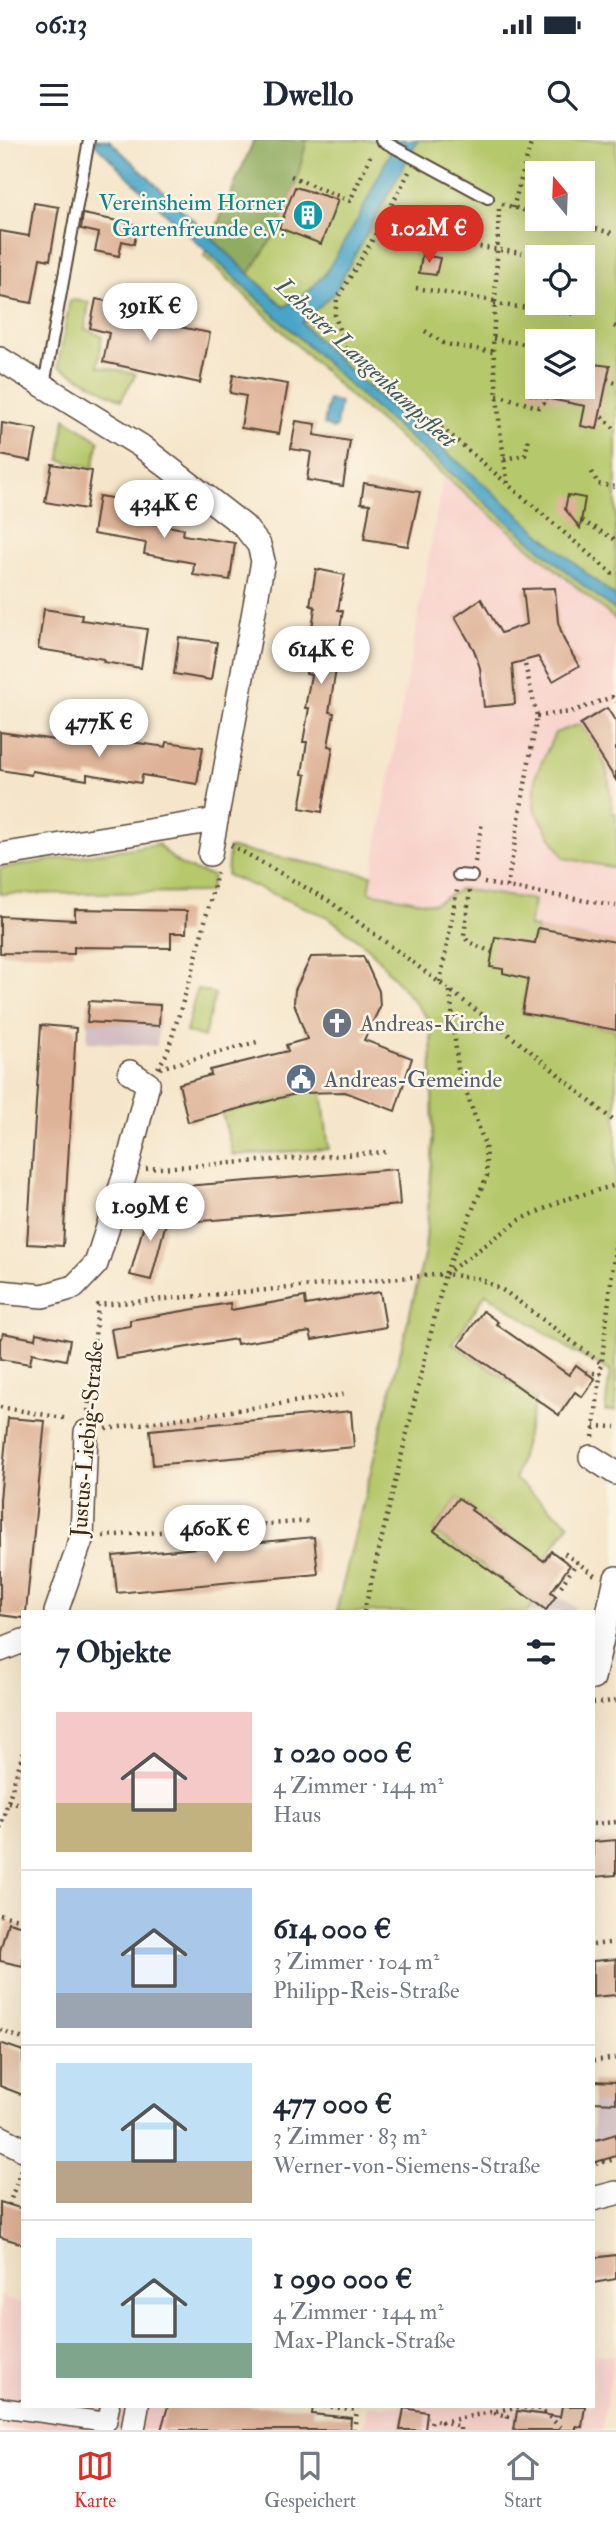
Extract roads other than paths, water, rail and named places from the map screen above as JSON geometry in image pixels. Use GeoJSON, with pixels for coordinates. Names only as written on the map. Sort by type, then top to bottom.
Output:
{"type":"FeatureCollection","features":[{"type":"Feature","properties":{"kind":"street"},"geometry":{"type":"LineString","coordinates":[[0,359],[141,446],[244,526],[259,544],[263,561],[216,839],[0,855]]}},
{"type":"Feature","properties":{"kind":"street"},"geometry":{"type":"LineString","coordinates":[[0,1292],[43,1296],[74,1287],[96,1264],[126,1171],[148,1084],[130,1072]]}},
{"type":"Feature","properties":{"kind":"street","name":"Justus-Liebig-Straße"},"geometry":{"type":"LineString","coordinates":[[57,1610],[82,1537],[87,1427]]}},
{"type":"Feature","properties":{"kind":"street"},"geometry":{"type":"LineString","coordinates":[[591,1457],[616,1473]]}},
{"type":"Feature","properties":{"kind":"street"},"geometry":{"type":"LineString","coordinates":[[595,1669],[615,1583]]}},
{"type":"Feature","properties":{"kind":"street"},"geometry":{"type":"LineString","coordinates":[[0,1650],[21,1642]]}},
{"type":"Feature","properties":{"kind":"street"},"geometry":{"type":"LineString","coordinates":[[0,2137],[21,2148]]}},
{"type":"Feature","properties":{"kind":"street"},"geometry":{"type":"LineString","coordinates":[[595,2198],[616,2193]]}},
{"type":"Feature","properties":{"kind":"street"},"geometry":{"type":"LineString","coordinates":[[0,2407],[107,2422],[110,2408]]}},
{"type":"Feature","properties":{"kind":"street"},"geometry":{"type":"LineString","coordinates":[[133,2430],[137,2408]]}},
{"type":"Feature","properties":{"kind":"lane"},"geometry":{"type":"LineString","coordinates":[[44,385],[89,141]]}},
{"type":"Feature","properties":{"kind":"lane"},"geometry":{"type":"LineString","coordinates":[[383,142],[488,198]]}},
{"type":"Feature","properties":{"kind":"lane"},"geometry":{"type":"LineString","coordinates":[[458,877],[472,876]]}},
{"type":"Feature","properties":{"kind":"water"},"geometry":{"type":"Polygon","coordinates":[[[91,140],[109,140],[284,307],[309,291],[325,274],[359,217],[396,140],[418,140],[334,293],[302,323],[362,382],[616,597],[616,611],[371,405],[91,140]]]}},
{"type":"Feature","properties":{"kind":"water"},"geometry":{"type":"Polygon","coordinates":[[[328,400],[340,402],[336,427],[333,429],[324,425],[328,400]]]}},
{"type":"Feature","properties":{"kind":"place","name":"Vereinsheim Horner Gartenfreunde e.V."},"geometry":{"type":"Point","coordinates":[308,215]}},
{"type":"Feature","properties":{"kind":"place","name":"Andreas-Kirche"},"geometry":{"type":"Point","coordinates":[337,1023]}},
{"type":"Feature","properties":{"kind":"place","name":"Andreas-Gemeinde"},"geometry":{"type":"Point","coordinates":[301,1079]}},
{"type":"Feature","properties":{"kind":"water label","name":"Lehester Langenkampsfleet"},"geometry":{"type":"Point","coordinates":[366,363]}}]}
